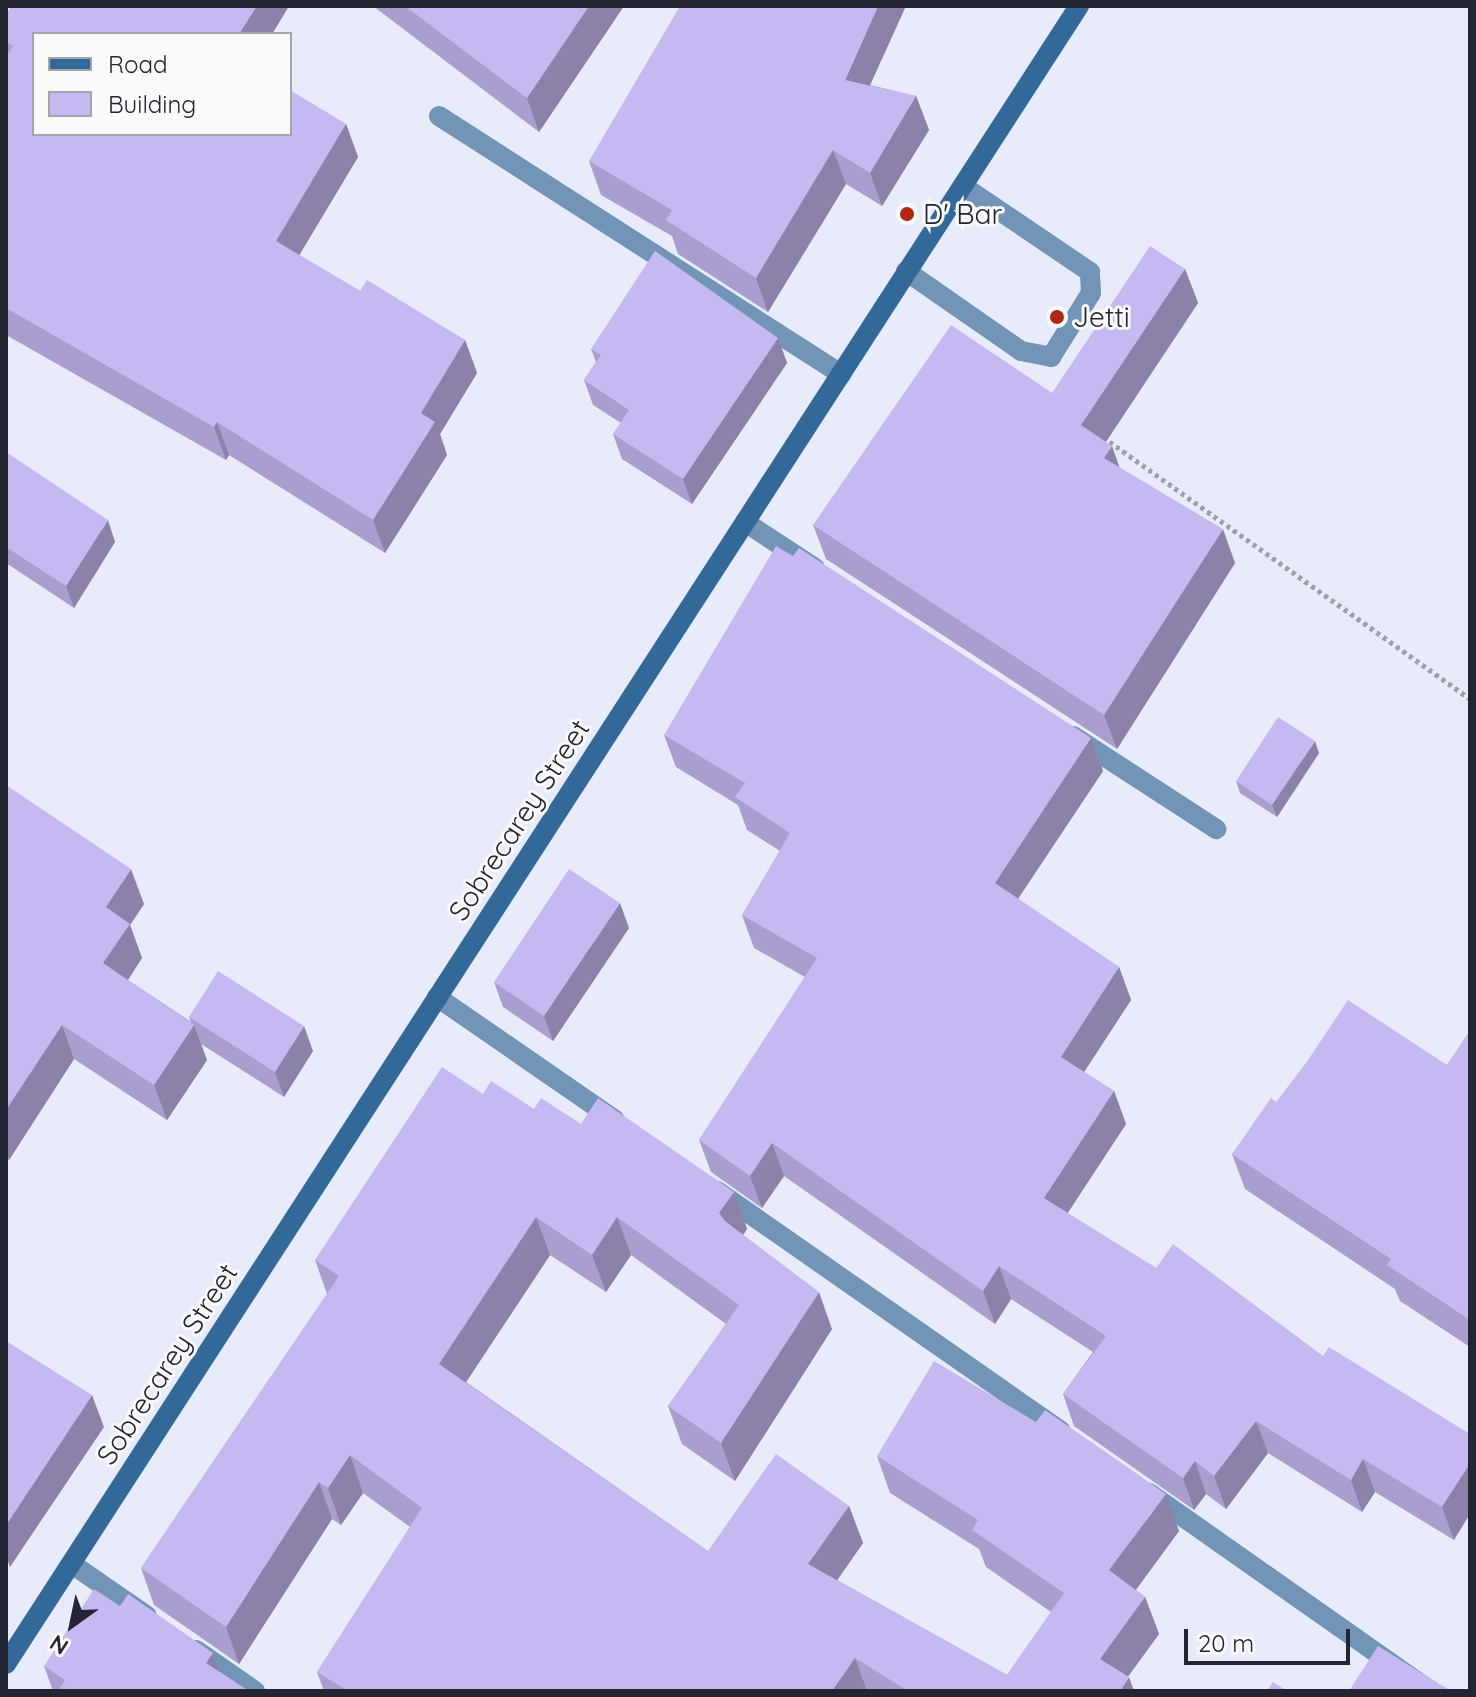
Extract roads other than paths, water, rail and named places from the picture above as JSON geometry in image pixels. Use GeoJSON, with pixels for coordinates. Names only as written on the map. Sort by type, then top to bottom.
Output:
{"type":"FeatureCollection","features":[{"type":"Feature","properties":{"kind":"main road","name":"Sobrecarey Street"},"geometry":{"type":"LineString","coordinates":[[10,1650],[72,1564],[1079,6]]}},
{"type":"Feature","properties":{"kind":"street"},"geometry":{"type":"LineString","coordinates":[[439,116],[841,374]]}},
{"type":"Feature","properties":{"kind":"street"},"geometry":{"type":"LineString","coordinates":[[906,271],[1021,351],[1051,357],[1091,293],[1090,272],[963,186]]}},
{"type":"Feature","properties":{"kind":"street"},"geometry":{"type":"LineString","coordinates":[[745,522],[836,582]]}},
{"type":"Feature","properties":{"kind":"street"},"geometry":{"type":"LineString","coordinates":[[1059,727],[1216,829]]}},
{"type":"Feature","properties":{"kind":"street"},"geometry":{"type":"LineString","coordinates":[[437,997],[631,1131]]}},
{"type":"Feature","properties":{"kind":"street"},"geometry":{"type":"LineString","coordinates":[[696,1176],[1083,1446]]}},
{"type":"Feature","properties":{"kind":"street"},"geometry":{"type":"LineString","coordinates":[[1134,1483],[1431,1691]]}},
{"type":"Feature","properties":{"kind":"street"},"geometry":{"type":"LineString","coordinates":[[72,1564],[255,1691]]}},
{"type":"Feature","properties":{"kind":"place","name":"D' Bar"},"geometry":{"type":"Point","coordinates":[907,214]}},
{"type":"Feature","properties":{"kind":"place","name":"Jetti"},"geometry":{"type":"Point","coordinates":[1057,317]}}]}
